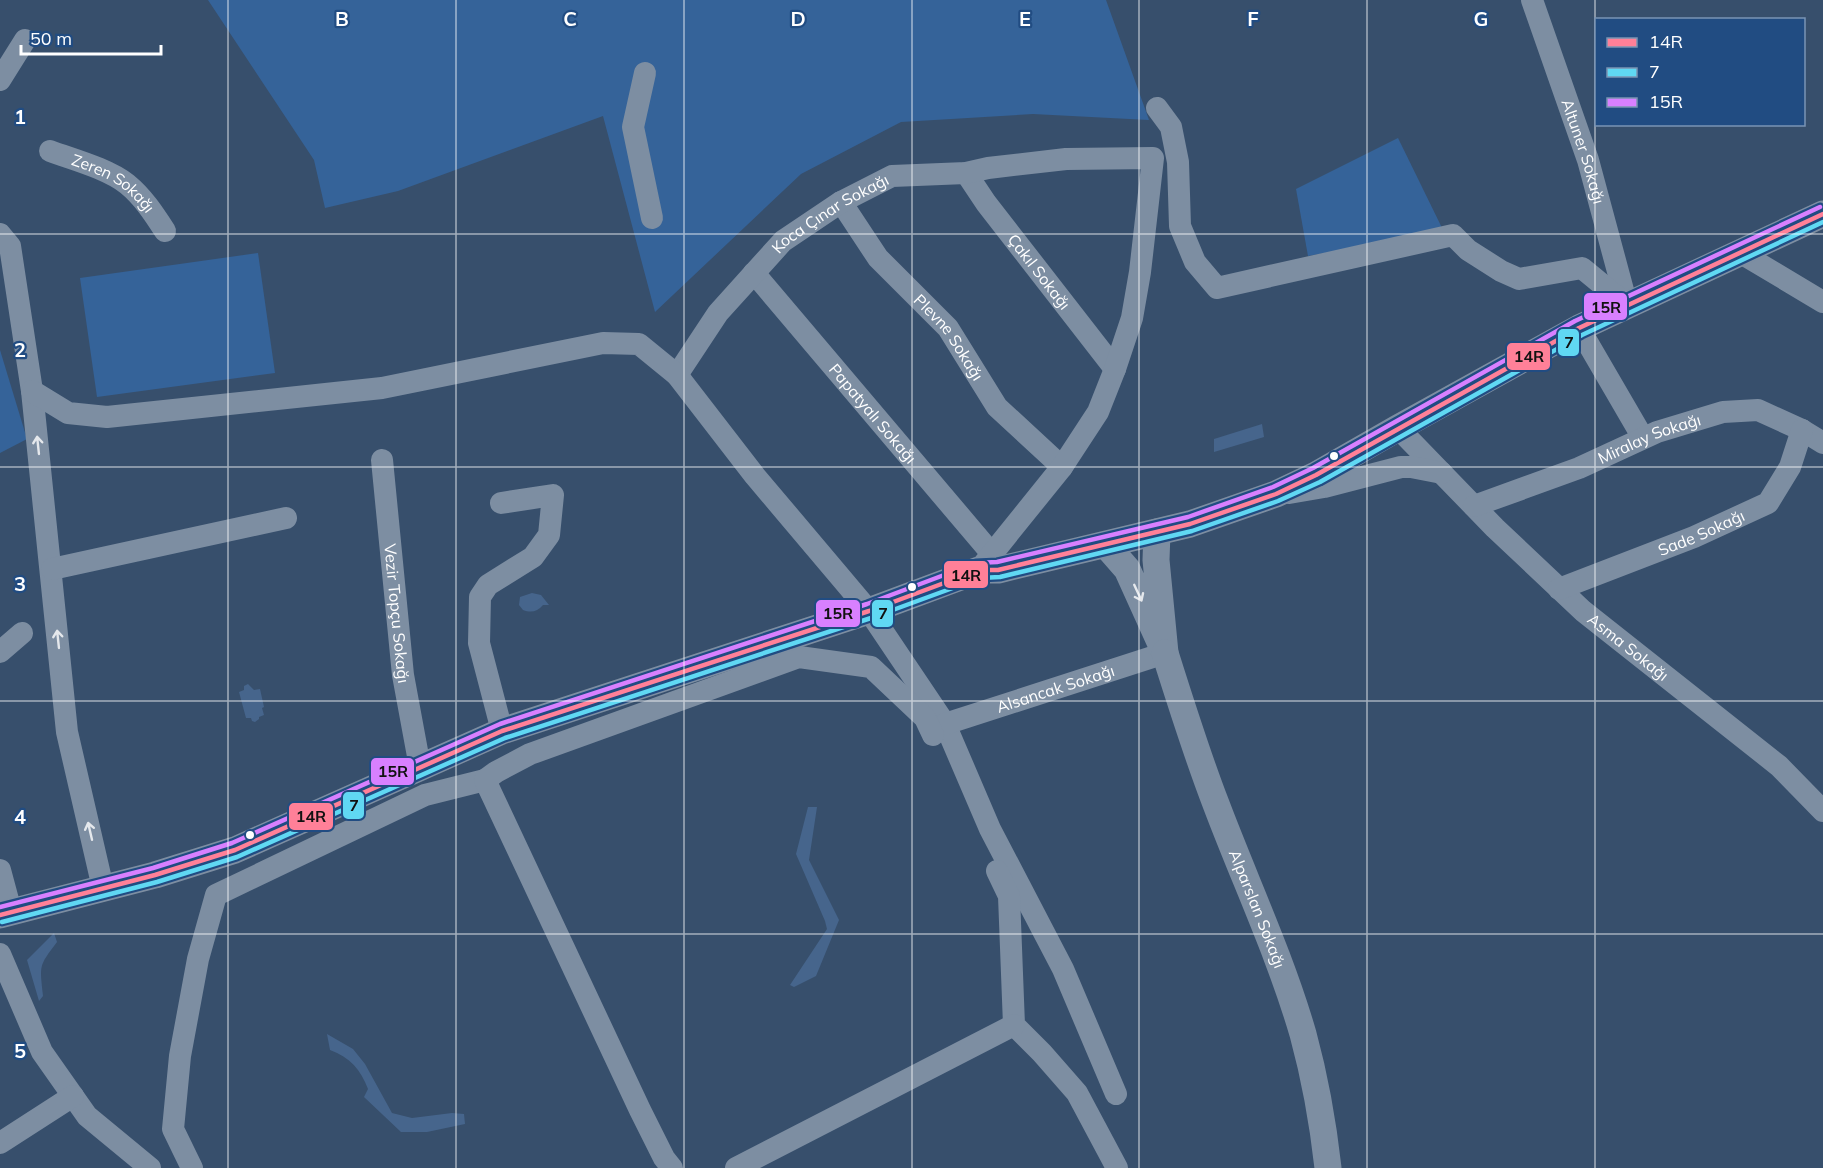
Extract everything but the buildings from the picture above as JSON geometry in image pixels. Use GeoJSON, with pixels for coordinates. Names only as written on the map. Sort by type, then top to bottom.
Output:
{"type":"FeatureCollection","features":[{"type":"Feature","properties":{"kind":"street","name":"Altuner Sokağı"},"geometry":{"type":"LineString","coordinates":[[1532,0],[1588,160],[1627,305]]}},
{"type":"Feature","properties":{"kind":"street"},"geometry":{"type":"LineString","coordinates":[[0,80],[25,40]]}},
{"type":"Feature","properties":{"kind":"street"},"geometry":{"type":"LineString","coordinates":[[645,73],[633,127],[652,218]]}},
{"type":"Feature","properties":{"kind":"street"},"geometry":{"type":"LineString","coordinates":[[1157,108],[1171,128],[1178,162],[1180,226],[1195,262],[1216,288],[1453,235],[1468,250],[1501,271],[1519,279],[1582,268],[1627,305]]}},
{"type":"Feature","properties":{"kind":"street","name":"Zeren Sokağı"},"geometry":{"type":"LineString","coordinates":[[50,151],[93,166],[126,183],[150,207],[165,231]]}},
{"type":"Feature","properties":{"kind":"street","name":"Koca Çınar Sokağı"},"geometry":{"type":"LineString","coordinates":[[677,375],[718,313],[783,241],[841,202],[892,176],[966,173],[988,168],[1066,159],[1153,158],[1140,272],[1132,318],[1115,369]]}},
{"type":"Feature","properties":{"kind":"street","name":"Çakıl Sokağı"},"geometry":{"type":"LineString","coordinates":[[966,173],[986,203],[1115,369]]}},
{"type":"Feature","properties":{"kind":"street","name":"Plevne Sokağı"},"geometry":{"type":"LineString","coordinates":[[841,202],[878,258],[948,328],[997,406],[1062,467]]}},
{"type":"Feature","properties":{"kind":"street"},"geometry":{"type":"LineString","coordinates":[[986,562],[998,570],[1190,524],[1276,494],[1316,475],[1580,328],[1823,214]]}},
{"type":"Feature","properties":{"kind":"street"},"geometry":{"type":"LineString","coordinates":[[0,234],[10,246],[32,391],[67,732],[103,888]]}},
{"type":"Feature","properties":{"kind":"street"},"geometry":{"type":"LineString","coordinates":[[1741,253],[1823,302]]}},
{"type":"Feature","properties":{"kind":"street","name":"Papatyalı Sokağı"},"geometry":{"type":"LineString","coordinates":[[754,273],[986,562]]}},
{"type":"Feature","properties":{"kind":"street"},"geometry":{"type":"LineString","coordinates":[[1580,328],[1643,438]]}},
{"type":"Feature","properties":{"kind":"street"},"geometry":{"type":"LineString","coordinates":[[32,391],[68,413],[107,417],[382,388],[603,343],[639,344],[677,375],[755,476],[869,611],[945,724],[990,829],[1063,969],[1116,1094]]}},
{"type":"Feature","properties":{"kind":"street"},"geometry":{"type":"LineString","coordinates":[[0,874],[6,913],[155,875],[235,850],[502,730],[869,611],[986,562],[1062,467],[1098,412],[1115,369]]}},
{"type":"Feature","properties":{"kind":"street","name":"Miralay Sokağı"},"geometry":{"type":"LineString","coordinates":[[1474,506],[1579,468],[1656,432],[1724,412],[1758,410],[1802,430],[1823,443]]}},
{"type":"Feature","properties":{"kind":"street","name":"Asma Sokağı"},"geometry":{"type":"LineString","coordinates":[[1398,428],[1559,589],[1779,766],[1823,811]]}},
{"type":"Feature","properties":{"kind":"street","name":"Sade Sokağı"},"geometry":{"type":"LineString","coordinates":[[1559,589],[1694,537],[1768,503],[1790,467],[1802,430]]}},
{"type":"Feature","properties":{"kind":"street","name":"Vezir Topçu Sokağı"},"geometry":{"type":"LineString","coordinates":[[382,460],[403,675],[420,767]]}},
{"type":"Feature","properties":{"kind":"street"},"geometry":{"type":"LineString","coordinates":[[1276,494],[1313,490],[1401,467],[1442,473]]}},
{"type":"Feature","properties":{"kind":"street"},"geometry":{"type":"LineString","coordinates":[[501,503],[553,495],[549,535],[533,557],[488,585],[480,597],[479,643],[502,730]]}},
{"type":"Feature","properties":{"kind":"street"},"geometry":{"type":"LineString","coordinates":[[52,569],[286,518]]}},
{"type":"Feature","properties":{"kind":"street","name":"Alparslan Sokağı"},"geometry":{"type":"LineString","coordinates":[[1156,532],[1156,560],[1165,653]]}},
{"type":"Feature","properties":{"kind":"street","name":"Alparslan Sokağı"},"geometry":{"type":"LineString","coordinates":[[1106,544],[1127,569],[1165,653],[1215,803],[1272,943],[1293,1002],[1315,1083],[1328,1168]]}},
{"type":"Feature","properties":{"kind":"street"},"geometry":{"type":"LineString","coordinates":[[0,652],[22,633]]}},
{"type":"Feature","properties":{"kind":"street","name":"Alsancak Sokağı"},"geometry":{"type":"LineString","coordinates":[[945,724],[1165,653]]}},
{"type":"Feature","properties":{"kind":"street"},"geometry":{"type":"LineString","coordinates":[[192,1168],[173,1129],[180,1056],[198,959],[216,896],[425,795],[485,780],[530,754],[799,657],[871,667],[925,718],[1009,896],[1014,1025],[1077,1094],[1117,1168]]}},
{"type":"Feature","properties":{"kind":"street"},"geometry":{"type":"LineString","coordinates":[[485,780],[640,1110],[664,1158],[672,1168]]}},
{"type":"Feature","properties":{"kind":"street"},"geometry":{"type":"LineString","coordinates":[[0,954],[42,1052],[87,1116],[150,1168]]}},
{"type":"Feature","properties":{"kind":"street"},"geometry":{"type":"LineString","coordinates":[[736,1168],[1014,1025]]}},
{"type":"Feature","properties":{"kind":"street"},"geometry":{"type":"LineString","coordinates":[[0,1143],[73,1096]]}},
{"type":"Feature","properties":{"kind":"shaded area"},"geometry":{"type":"Polygon","coordinates":[[[208,0],[1106,0],[1149,120],[1033,114],[901,122],[801,174],[655,312],[603,116],[398,191],[325,208],[314,160],[208,0]]]}},
{"type":"Feature","properties":{"kind":"shaded area"},"geometry":{"type":"Polygon","coordinates":[[[1398,138],[1444,232],[1308,256],[1296,189],[1398,138]]]}},
{"type":"Feature","properties":{"kind":"shaded area"},"geometry":{"type":"Polygon","coordinates":[[[258,253],[275,373],[97,397],[80,278],[258,253]]]}},
{"type":"Feature","properties":{"kind":"shaded area"},"geometry":{"type":"Polygon","coordinates":[[[0,350],[27,439],[0,453],[0,350]]]}},
{"type":"Feature","properties":{"kind":"shaded area"},"geometry":{"type":"Polygon","coordinates":[[[1262,424],[1264,437],[1214,452],[1214,439],[1262,424]]]}},
{"type":"Feature","properties":{"kind":"shaded area"},"geometry":{"type":"Polygon","coordinates":[[[532,593],[541,595],[549,605],[543,605],[534,611],[523,610],[519,605],[520,597],[532,593]]]}},
{"type":"Feature","properties":{"kind":"shaded area"},"geometry":{"type":"Polygon","coordinates":[[[248,684],[254,690],[260,689],[264,707],[262,708],[264,715],[255,722],[251,718],[246,718],[239,692],[244,690],[244,686],[248,684]]]}},
{"type":"Feature","properties":{"kind":"shaded area"},"geometry":{"type":"Polygon","coordinates":[[[808,807],[817,807],[809,860],[839,920],[816,976],[794,987],[790,985],[827,929],[796,854],[808,807]]]}},
{"type":"Feature","properties":{"kind":"shaded area"},"geometry":{"type":"Polygon","coordinates":[[[54,933],[57,942],[43,962],[41,978],[43,996],[39,1001],[27,960],[54,933]]]}},
{"type":"Feature","properties":{"kind":"shaded area"},"geometry":{"type":"Polygon","coordinates":[[[327,1034],[353,1049],[365,1064],[392,1113],[412,1118],[452,1113],[464,1114],[465,1124],[427,1132],[401,1132],[364,1097],[368,1089],[362,1076],[349,1060],[330,1050],[327,1034]]]}},
{"type":"Feature","properties":{"kind":"transit line","name":"15R"},"geometry":{"type":"LineString","coordinates":[[0,907],[153,868],[232,843],[500,724],[867,604],[976,563],[997,562],[1188,517],[1273,487],[1313,468],[1575,321],[1820,207]]}},
{"type":"Feature","properties":{"kind":"transit line","name":"14R"},"geometry":{"type":"LineString","coordinates":[[0,915],[155,875],[235,850],[502,731],[869,611],[979,570],[998,570],[1190,524],[1276,494],[1316,475],[1579,328],[1823,214]]}},
{"type":"Feature","properties":{"kind":"transit line","name":"7"},"geometry":{"type":"LineString","coordinates":[[2,922],[157,882],[237,857],[505,738],[871,618],[980,578],[1000,577],[1192,531],[1278,501],[1320,482],[1582,335],[1823,222]]}}]}
